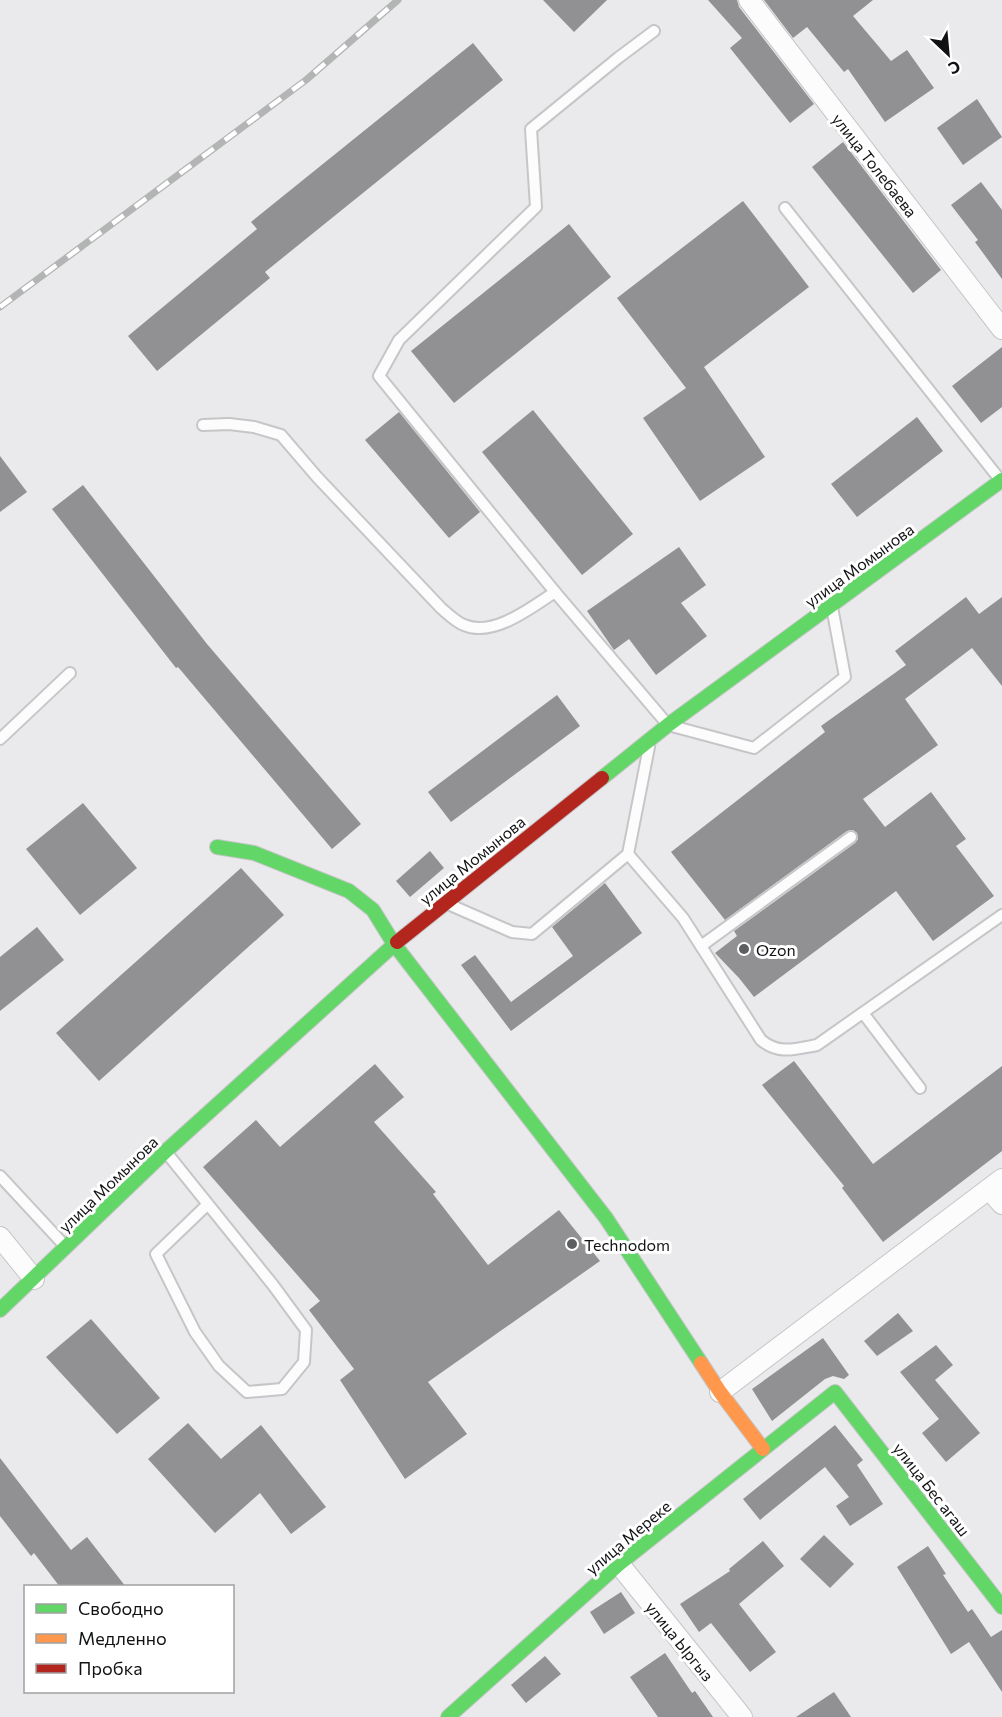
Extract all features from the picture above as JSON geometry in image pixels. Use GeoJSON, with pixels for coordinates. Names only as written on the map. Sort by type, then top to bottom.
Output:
{"type":"FeatureCollection","features":[{"type":"Feature","properties":{"kind":"street","name":"улица Толебаева"},"geometry":{"type":"LineString","coordinates":[[749,0],[1002,329]]}},
{"type":"Feature","properties":{"kind":"street","name":"улица Момынова"},"geometry":{"type":"LineString","coordinates":[[0,1310],[166,1151],[394,944],[668,725],[1001,481]]}},
{"type":"Feature","properties":{"kind":"street"},"geometry":{"type":"LineString","coordinates":[[217,847],[254,853],[349,891],[373,910],[394,944],[606,1218],[720,1392],[764,1449]]}},
{"type":"Feature","properties":{"kind":"street"},"geometry":{"type":"LineString","coordinates":[[720,1392],[995,1184],[1002,1204]]}},
{"type":"Feature","properties":{"kind":"street"},"geometry":{"type":"LineString","coordinates":[[0,1237],[34,1279]]}},
{"type":"Feature","properties":{"kind":"street","name":"улица Мереке"},"geometry":{"type":"LineString","coordinates":[[448,1717],[619,1564],[836,1392]]}},
{"type":"Feature","properties":{"kind":"street","name":"улица Бес агаш"},"geometry":{"type":"LineString","coordinates":[[836,1392],[1002,1606]]}},
{"type":"Feature","properties":{"kind":"street","name":"улица Ыргыз"},"geometry":{"type":"LineString","coordinates":[[619,1564],[742,1717]]}},
{"type":"Feature","properties":{"kind":"lane"},"geometry":{"type":"LineString","coordinates":[[654,32],[618,58],[531,129],[536,207],[399,340],[379,375],[555,592],[668,725],[754,748],[845,677],[831,605]]}},
{"type":"Feature","properties":{"kind":"lane"},"geometry":{"type":"LineString","coordinates":[[785,208],[1001,481]]}},
{"type":"Feature","properties":{"kind":"lane"},"geometry":{"type":"LineString","coordinates":[[203,425],[229,424],[254,427],[281,435],[317,477],[441,608],[464,626],[488,629],[522,613],[555,592]]}},
{"type":"Feature","properties":{"kind":"lane"},"geometry":{"type":"LineString","coordinates":[[0,739],[70,673]]}},
{"type":"Feature","properties":{"kind":"lane"},"geometry":{"type":"LineString","coordinates":[[445,903],[512,932],[532,934],[628,854],[651,738]]}},
{"type":"Feature","properties":{"kind":"lane"},"geometry":{"type":"LineString","coordinates":[[701,946],[851,837]]}},
{"type":"Feature","properties":{"kind":"lane"},"geometry":{"type":"LineString","coordinates":[[628,854],[683,918],[760,1040],[771,1048],[789,1050],[817,1045],[1002,915]]}},
{"type":"Feature","properties":{"kind":"lane"},"geometry":{"type":"LineString","coordinates":[[863,1012],[920,1088]]}},
{"type":"Feature","properties":{"kind":"lane"},"geometry":{"type":"LineString","coordinates":[[166,1151],[273,1285],[306,1330],[304,1362],[282,1389],[247,1392],[219,1366],[195,1332],[156,1254],[208,1204]]}},
{"type":"Feature","properties":{"kind":"lane"},"geometry":{"type":"LineString","coordinates":[[0,1176],[66,1247]]}},
{"type":"Feature","properties":{"kind":"building"},"geometry":{"type":"Polygon","coordinates":[[[543,0],[607,0],[574,32],[543,0]]]}},
{"type":"Feature","properties":{"kind":"building"},"geometry":{"type":"Polygon","coordinates":[[[708,0],[737,0],[739,7],[814,104],[790,123],[730,48],[742,38],[708,0]]]}},
{"type":"Feature","properties":{"kind":"building"},"geometry":{"type":"Polygon","coordinates":[[[764,0],[873,0],[853,16],[891,61],[907,50],[934,88],[885,122],[848,69],[844,72],[807,27],[793,38],[764,0]]]}},
{"type":"Feature","properties":{"kind":"building"},"geometry":{"type":"Polygon","coordinates":[[[473,43],[503,80],[265,272],[270,278],[157,371],[128,336],[257,229],[251,222],[473,43]]]}},
{"type":"Feature","properties":{"kind":"building"},"geometry":{"type":"Polygon","coordinates":[[[977,99],[1002,137],[963,165],[937,128],[977,99]]]}},
{"type":"Feature","properties":{"kind":"building"},"geometry":{"type":"Polygon","coordinates":[[[843,142],[941,270],[913,293],[812,167],[843,142]]]}},
{"type":"Feature","properties":{"kind":"building"},"geometry":{"type":"Polygon","coordinates":[[[981,182],[1002,210],[1002,279],[975,242],[978,240],[951,205],[981,182]]]}},
{"type":"Feature","properties":{"kind":"building"},"geometry":{"type":"Polygon","coordinates":[[[743,201],[809,287],[704,367],[765,457],[700,501],[643,418],[686,388],[617,298],[743,201]]]}},
{"type":"Feature","properties":{"kind":"building"},"geometry":{"type":"Polygon","coordinates":[[[569,224],[611,277],[454,403],[411,351],[569,224]]]}},
{"type":"Feature","properties":{"kind":"building"},"geometry":{"type":"Polygon","coordinates":[[[1002,347],[1002,407],[981,423],[952,386],[1002,347]]]}},
{"type":"Feature","properties":{"kind":"building"},"geometry":{"type":"Polygon","coordinates":[[[533,410],[633,534],[582,575],[482,452],[533,410]]]}},
{"type":"Feature","properties":{"kind":"building"},"geometry":{"type":"Polygon","coordinates":[[[399,412],[480,512],[449,538],[365,440],[399,412]]]}},
{"type":"Feature","properties":{"kind":"building"},"geometry":{"type":"Polygon","coordinates":[[[917,417],[943,451],[857,517],[831,484],[917,417]]]}},
{"type":"Feature","properties":{"kind":"building"},"geometry":{"type":"Polygon","coordinates":[[[0,456],[27,492],[0,512],[0,456]]]}},
{"type":"Feature","properties":{"kind":"building"},"geometry":{"type":"Polygon","coordinates":[[[83,485],[207,644],[361,824],[332,849],[178,667],[176,668],[52,509],[83,485]]]}},
{"type":"Feature","properties":{"kind":"building"},"geometry":{"type":"Polygon","coordinates":[[[679,547],[706,585],[681,603],[707,636],[656,675],[629,639],[614,650],[587,611],[679,547]]]}},
{"type":"Feature","properties":{"kind":"building"},"geometry":{"type":"Polygon","coordinates":[[[966,597],[979,614],[1002,597],[1002,686],[972,648],[905,699],[938,745],[863,799],[885,827],[931,792],[966,839],[956,846],[994,896],[933,941],[896,891],[754,997],[715,953],[737,936],[734,931],[855,843],[858,839],[857,833],[853,830],[847,831],[725,920],[671,852],[825,732],[821,726],[906,665],[895,651],[966,597]]]}},
{"type":"Feature","properties":{"kind":"building"},"geometry":{"type":"Polygon","coordinates":[[[557,695],[580,726],[451,822],[428,792],[557,695]]]}},
{"type":"Feature","properties":{"kind":"building"},"geometry":{"type":"Polygon","coordinates":[[[83,803],[137,868],[80,915],[26,849],[83,803]]]}},
{"type":"Feature","properties":{"kind":"building"},"geometry":{"type":"Polygon","coordinates":[[[430,851],[444,868],[410,897],[396,881],[430,851]]]}},
{"type":"Feature","properties":{"kind":"building"},"geometry":{"type":"Polygon","coordinates":[[[241,868],[284,915],[99,1081],[56,1033],[241,868]]]}},
{"type":"Feature","properties":{"kind":"building"},"geometry":{"type":"Polygon","coordinates":[[[605,883],[642,933],[511,1031],[461,965],[475,955],[511,1002],[573,956],[552,927],[605,883]]]}},
{"type":"Feature","properties":{"kind":"building"},"geometry":{"type":"Polygon","coordinates":[[[37,927],[64,960],[0,1011],[0,957],[37,927]]]}},
{"type":"Feature","properties":{"kind":"building"},"geometry":{"type":"Polygon","coordinates":[[[794,1061],[873,1164],[1002,1066],[1002,1151],[883,1242],[842,1188],[844,1186],[762,1085],[794,1061]]]}},
{"type":"Feature","properties":{"kind":"building"},"geometry":{"type":"Polygon","coordinates":[[[375,1064],[404,1097],[374,1122],[436,1192],[433,1194],[488,1265],[559,1210],[600,1261],[428,1382],[467,1434],[405,1479],[340,1380],[354,1369],[309,1310],[320,1301],[203,1167],[256,1120],[280,1147],[375,1064]]]}},
{"type":"Feature","properties":{"kind":"building"},"geometry":{"type":"Polygon","coordinates":[[[898,1313],[913,1331],[877,1356],[864,1341],[898,1313]]]}},
{"type":"Feature","properties":{"kind":"building"},"geometry":{"type":"Polygon","coordinates":[[[91,1319],[160,1398],[117,1434],[46,1357],[91,1319]]]}},
{"type":"Feature","properties":{"kind":"building"},"geometry":{"type":"Polygon","coordinates":[[[823,1338],[849,1375],[844,1379],[833,1376],[825,1379],[772,1421],[752,1389],[823,1338]]]}},
{"type":"Feature","properties":{"kind":"building"},"geometry":{"type":"Polygon","coordinates":[[[936,1345],[953,1365],[935,1380],[980,1433],[946,1462],[922,1433],[939,1419],[900,1372],[936,1345]]]}},
{"type":"Feature","properties":{"kind":"building"},"geometry":{"type":"Polygon","coordinates":[[[188,1423],[221,1459],[261,1425],[326,1507],[291,1534],[260,1493],[215,1533],[148,1459],[188,1423]]]}},
{"type":"Feature","properties":{"kind":"building"},"geometry":{"type":"Polygon","coordinates":[[[835,1425],[863,1460],[857,1465],[883,1504],[850,1526],[836,1506],[849,1497],[825,1467],[760,1520],[743,1499],[835,1425]]]}},
{"type":"Feature","properties":{"kind":"building"},"geometry":{"type":"Polygon","coordinates":[[[0,1458],[71,1550],[87,1537],[124,1585],[58,1585],[34,1553],[31,1556],[0,1516],[0,1458]]]}},
{"type":"Feature","properties":{"kind":"building"},"geometry":{"type":"Polygon","coordinates":[[[824,1535],[854,1564],[830,1588],[800,1559],[824,1535]]]}},
{"type":"Feature","properties":{"kind":"building"},"geometry":{"type":"Polygon","coordinates":[[[763,1541],[784,1566],[739,1604],[776,1652],[750,1672],[711,1623],[699,1632],[680,1604],[730,1571],[729,1569],[763,1541]]]}},
{"type":"Feature","properties":{"kind":"building"},"geometry":{"type":"Polygon","coordinates":[[[928,1546],[946,1574],[943,1575],[968,1612],[972,1609],[991,1637],[1002,1630],[1002,1692],[969,1642],[951,1654],[897,1567],[928,1546]]]}},
{"type":"Feature","properties":{"kind":"building"},"geometry":{"type":"Polygon","coordinates":[[[621,1592],[635,1613],[604,1634],[590,1612],[621,1592]]]}},
{"type":"Feature","properties":{"kind":"building"},"geometry":{"type":"Polygon","coordinates":[[[665,1653],[692,1693],[695,1691],[713,1717],[658,1717],[630,1677],[665,1653]]]}},
{"type":"Feature","properties":{"kind":"building"},"geometry":{"type":"Polygon","coordinates":[[[545,1656],[561,1674],[526,1703],[511,1685],[545,1656]]]}},
{"type":"Feature","properties":{"kind":"building"},"geometry":{"type":"Polygon","coordinates":[[[834,1692],[851,1717],[796,1717],[834,1692]]]}},
{"type":"Feature","properties":{"kind":"railway"},"geometry":{"type":"LineString","coordinates":[[0,307],[306,80],[398,0]]}},
{"type":"Feature","properties":{"kind":"traffic: fast"},"geometry":{"type":"LineString","coordinates":[[602,778],[668,725],[1002,480]]}},
{"type":"Feature","properties":{"kind":"traffic: fast"},"geometry":{"type":"LineString","coordinates":[[217,847],[254,853],[349,891],[373,910],[394,944],[606,1218],[701,1363]]}},
{"type":"Feature","properties":{"kind":"traffic: fast"},"geometry":{"type":"LineString","coordinates":[[0,1310],[166,1151],[397,942]]}},
{"type":"Feature","properties":{"kind":"traffic: fast"},"geometry":{"type":"LineString","coordinates":[[448,1717],[619,1564],[835,1392],[1002,1607]]}},
{"type":"Feature","properties":{"kind":"traffic: slow"},"geometry":{"type":"LineString","coordinates":[[701,1363],[763,1449]]}},
{"type":"Feature","properties":{"kind":"traffic: jam"},"geometry":{"type":"LineString","coordinates":[[397,942],[602,778]]}},
{"type":"Feature","properties":{"kind":"place","name":"Ozon"},"geometry":{"type":"Point","coordinates":[744,949]}},
{"type":"Feature","properties":{"kind":"place","name":"Technodom"},"geometry":{"type":"Point","coordinates":[572,1244]}}]}
